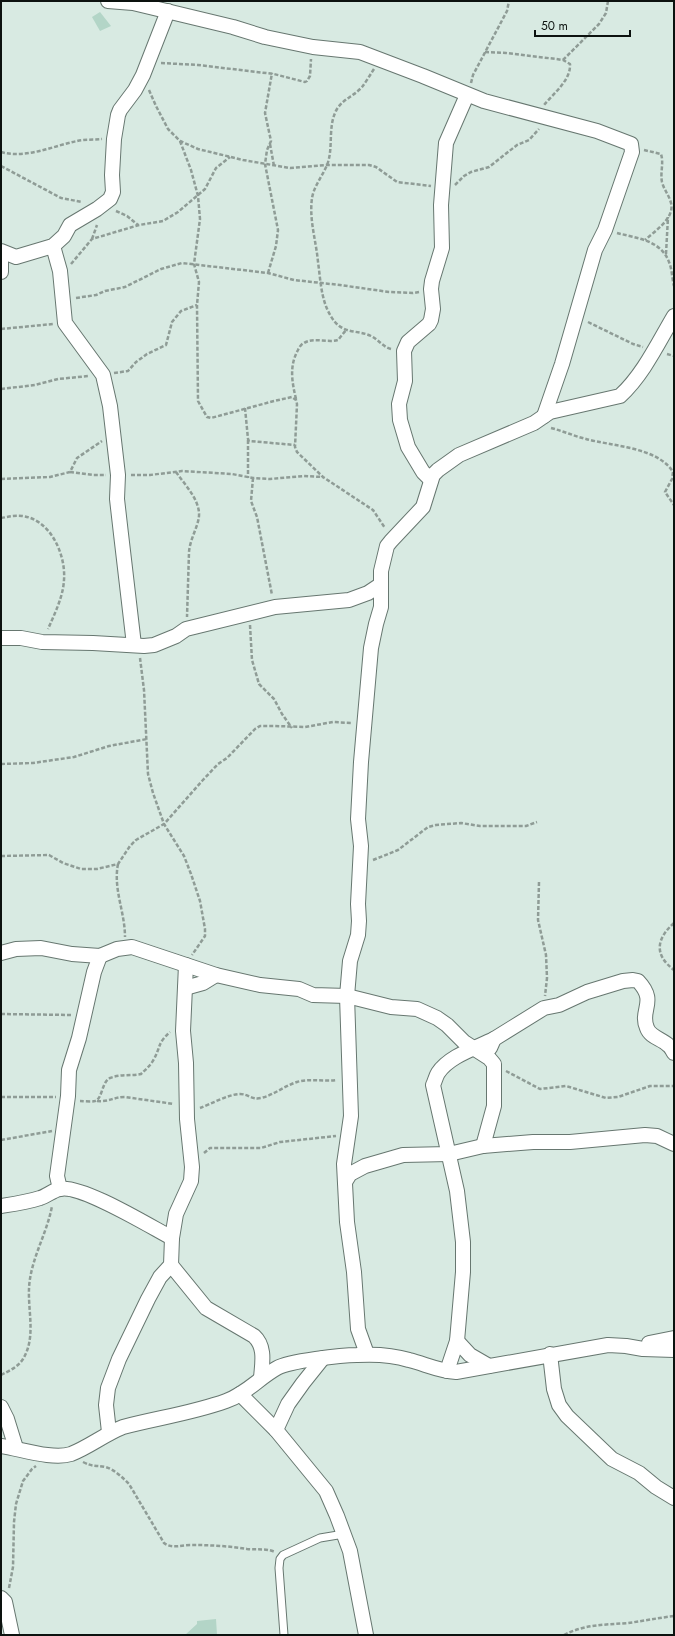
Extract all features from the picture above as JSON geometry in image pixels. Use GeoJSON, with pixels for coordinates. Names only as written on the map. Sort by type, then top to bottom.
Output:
{"type":"FeatureCollection","features":[{"type":"Feature","properties":{"kind":"street"},"geometry":{"type":"LineString","coordinates":[[108,1],[133,3],[168,11],[265,37],[313,46],[360,52],[467,95],[597,131],[631,144],[632,152],[605,230],[595,250],[576,317],[539,419]]}},
{"type":"Feature","properties":{"kind":"street"},"geometry":{"type":"LineString","coordinates":[[1,251],[16,257],[53,246],[64,236],[70,225],[108,208],[113,192],[112,175],[116,123],[120,110],[135,90],[143,75],[168,11]]}},
{"type":"Feature","properties":{"kind":"street"},"geometry":{"type":"LineString","coordinates":[[431,480],[423,472],[408,447],[400,420],[399,404],[405,380],[404,351],[412,337],[430,323],[433,309],[430,289],[442,248],[441,205],[446,142],[467,95]]}},
{"type":"Feature","properties":{"kind":"street"},"geometry":{"type":"LineString","coordinates":[[53,246],[60,277],[65,323],[102,375],[110,406],[118,475],[117,499],[134,645]]}},
{"type":"Feature","properties":{"kind":"street"},"geometry":{"type":"LineString","coordinates":[[1,257],[1,272]]}},
{"type":"Feature","properties":{"kind":"street"},"geometry":{"type":"LineString","coordinates":[[367,1354],[358,1329],[354,1272],[347,1222],[344,1164],[351,1116],[347,996],[350,961],[359,927],[361,846],[358,819],[361,762],[371,648],[381,607],[380,585],[387,546],[423,507],[427,498],[431,480],[438,470],[459,455],[539,419],[550,412],[620,396],[628,389],[636,378],[674,316]]}},
{"type":"Feature","properties":{"kind":"street"},"geometry":{"type":"LineString","coordinates":[[1,638],[21,638],[42,642],[144,646],[154,645],[176,636],[186,629],[275,607],[348,600],[368,593],[380,585]]}},
{"type":"Feature","properties":{"kind":"street"},"geometry":{"type":"LineString","coordinates":[[1,953],[16,949],[41,948],[72,954],[100,956],[125,947],[132,947],[216,975],[260,985],[299,989],[313,995],[347,996],[391,1007],[417,1009],[442,1022],[491,1061]]}},
{"type":"Feature","properties":{"kind":"street"},"geometry":{"type":"LineString","coordinates":[[57,1190],[57,1176],[68,1099],[69,1070],[94,972],[100,956]]}},
{"type":"Feature","properties":{"kind":"street"},"geometry":{"type":"LineString","coordinates":[[109,1432],[107,1397],[112,1374],[160,1277],[171,1265],[172,1238],[176,1214],[191,1181],[192,1164],[186,1109],[184,1020],[186,965]]}},
{"type":"Feature","properties":{"kind":"street"},"geometry":{"type":"LineString","coordinates":[[185,988],[203,984],[216,975]]}},
{"type":"Feature","properties":{"kind":"street"},"geometry":{"type":"LineString","coordinates":[[447,1371],[457,1341],[463,1272],[463,1242],[457,1191],[434,1085],[438,1073],[446,1064],[473,1048],[494,1039],[544,1008],[559,1005],[587,992],[623,981],[633,980],[638,981],[648,996],[647,1014],[644,1021],[647,1030],[668,1045],[674,1053]]}},
{"type":"Feature","properties":{"kind":"street"},"geometry":{"type":"LineString","coordinates":[[483,1146],[494,1106],[491,1046],[494,1039]]}},
{"type":"Feature","properties":{"kind":"street"},"geometry":{"type":"LineString","coordinates":[[345,1182],[350,1174],[365,1166],[403,1155],[449,1154],[483,1146],[533,1142],[570,1142],[645,1135],[657,1136],[674,1144]]}},
{"type":"Feature","properties":{"kind":"street"},"geometry":{"type":"LineString","coordinates":[[1,1206],[36,1199],[57,1190],[75,1190],[118,1208],[172,1238]]}},
{"type":"Feature","properties":{"kind":"street"},"geometry":{"type":"LineString","coordinates":[[171,1265],[206,1308],[260,1341],[263,1359],[262,1378]]}},
{"type":"Feature","properties":{"kind":"street"},"geometry":{"type":"LineString","coordinates":[[346,1355],[358,1329]]}},
{"type":"Feature","properties":{"kind":"street"},"geometry":{"type":"LineString","coordinates":[[626,1346],[674,1338]]}},
{"type":"Feature","properties":{"kind":"street"},"geometry":{"type":"LineString","coordinates":[[457,1341],[470,1355],[490,1366]]}},
{"type":"Feature","properties":{"kind":"street"},"geometry":{"type":"LineString","coordinates":[[1,1446],[52,1455],[69,1454],[79,1450],[109,1432],[135,1424],[208,1407],[227,1400],[240,1394],[278,1367],[323,1358],[367,1354],[408,1359],[447,1371],[463,1371],[550,1354],[608,1345],[643,1349],[674,1350]]}},
{"type":"Feature","properties":{"kind":"street"},"geometry":{"type":"LineString","coordinates":[[550,1354],[554,1389],[559,1405],[567,1416],[591,1441],[612,1459],[639,1473],[656,1488],[674,1498]]}},
{"type":"Feature","properties":{"kind":"street"},"geometry":{"type":"LineString","coordinates":[[276,1430],[288,1404],[303,1382],[323,1358]]}},
{"type":"Feature","properties":{"kind":"street"},"geometry":{"type":"LineString","coordinates":[[240,1394],[276,1430],[326,1491],[350,1552],[366,1635]]}},
{"type":"Feature","properties":{"kind":"street"},"geometry":{"type":"LineString","coordinates":[[1,1407],[8,1419],[16,1448]]}},
{"type":"Feature","properties":{"kind":"street"},"geometry":{"type":"LineString","coordinates":[[3,1600],[12,1635]]}},
{"type":"Feature","properties":{"kind":"lane"},"geometry":{"type":"LineString","coordinates":[[284,1635],[279,1568],[280,1559],[283,1555],[320,1538],[344,1534]]}},
{"type":"Feature","properties":{"kind":"path"},"geometry":{"type":"LineString","coordinates":[[467,95],[473,75],[507,11],[509,1]]}},
{"type":"Feature","properties":{"kind":"path"},"geometry":{"type":"LineString","coordinates":[[563,60],[599,24],[606,13],[608,1]]}},
{"type":"Feature","properties":{"kind":"path"},"geometry":{"type":"LineString","coordinates":[[149,61],[272,74],[304,82],[307,81],[310,76],[313,46]]}},
{"type":"Feature","properties":{"kind":"path"},"geometry":{"type":"LineString","coordinates":[[441,205],[452,188],[464,176],[471,172],[490,167],[517,145],[529,140],[570,71],[570,64],[563,60],[485,52]]}},
{"type":"Feature","properties":{"kind":"path"},"geometry":{"type":"LineString","coordinates":[[380,59],[362,87],[350,98],[342,101],[337,109],[333,120],[327,165],[317,182],[312,198],[311,224],[318,262],[319,282],[328,312],[336,323],[350,332],[371,336],[390,349],[404,351]]}},
{"type":"Feature","properties":{"kind":"path"},"geometry":{"type":"LineString","coordinates":[[272,74],[265,113],[274,166]]}},
{"type":"Feature","properties":{"kind":"path"},"geometry":{"type":"LineString","coordinates":[[143,75],[156,106],[168,129],[180,142],[191,170],[198,196],[200,219],[194,264],[199,282],[197,305],[199,373],[197,387],[198,401],[205,415],[210,418],[292,397],[296,400]]}},
{"type":"Feature","properties":{"kind":"path"},"geometry":{"type":"LineString","coordinates":[[1,152],[18,154],[50,149],[78,140],[114,139]]}},
{"type":"Feature","properties":{"kind":"path"},"geometry":{"type":"LineString","coordinates":[[180,142],[198,149],[230,157],[290,168],[327,165],[369,165],[376,167],[397,182],[443,186]]}},
{"type":"Feature","properties":{"kind":"path"},"geometry":{"type":"LineString","coordinates":[[268,273],[276,246],[278,230],[265,164],[270,142]]}},
{"type":"Feature","properties":{"kind":"path"},"geometry":{"type":"LineString","coordinates":[[631,144],[644,150],[661,154],[662,181],[673,211],[645,240]]}},
{"type":"Feature","properties":{"kind":"path"},"geometry":{"type":"LineString","coordinates":[[60,277],[92,239],[139,225],[163,221],[178,212],[206,189],[216,168],[230,157]]}},
{"type":"Feature","properties":{"kind":"path"},"geometry":{"type":"LineString","coordinates":[[1,166],[61,198],[69,201],[108,208],[127,216],[139,225]]}},
{"type":"Feature","properties":{"kind":"path"},"geometry":{"type":"LineString","coordinates":[[668,216],[666,254],[674,286]]}},
{"type":"Feature","properties":{"kind":"path"},"geometry":{"type":"LineString","coordinates":[[605,230],[645,240],[657,246],[666,254]]}},
{"type":"Feature","properties":{"kind":"path"},"geometry":{"type":"LineString","coordinates":[[63,301],[96,295],[105,291],[125,287],[161,269],[182,263],[268,273],[294,280],[395,292],[413,293],[430,289]]}},
{"type":"Feature","properties":{"kind":"path"},"geometry":{"type":"LineString","coordinates":[[1,389],[35,385],[58,379],[128,371],[136,362],[147,354],[166,345],[172,322],[181,311],[197,305]]}},
{"type":"Feature","properties":{"kind":"path"},"geometry":{"type":"LineString","coordinates":[[576,317],[633,344],[654,349]]}},
{"type":"Feature","properties":{"kind":"path"},"geometry":{"type":"LineString","coordinates":[[1,329],[65,323]]}},
{"type":"Feature","properties":{"kind":"path"},"geometry":{"type":"LineString","coordinates":[[346,330],[338,340],[310,341],[300,346],[292,366],[293,387],[296,400],[295,444],[300,457],[323,477],[373,510],[382,522],[391,540]]}},
{"type":"Feature","properties":{"kind":"path"},"geometry":{"type":"LineString","coordinates":[[245,408],[248,440],[248,478]]}},
{"type":"Feature","properties":{"kind":"path"},"geometry":{"type":"LineString","coordinates":[[539,419],[586,439],[646,453],[660,460],[673,472]]}},
{"type":"Feature","properties":{"kind":"path"},"geometry":{"type":"LineString","coordinates":[[70,472],[77,458],[113,435]]}},
{"type":"Feature","properties":{"kind":"path"},"geometry":{"type":"LineString","coordinates":[[248,440],[253,442],[295,444]]}},
{"type":"Feature","properties":{"kind":"path"},"geometry":{"type":"LineString","coordinates":[[674,468],[672,479],[665,492],[674,505]]}},
{"type":"Feature","properties":{"kind":"path"},"geometry":{"type":"LineString","coordinates":[[1,479],[50,477],[70,472],[93,475],[150,476],[176,472],[202,472],[232,474],[248,478],[270,479],[304,476],[323,477]]}},
{"type":"Feature","properties":{"kind":"path"},"geometry":{"type":"LineString","coordinates":[[176,472],[192,493],[199,512],[188,552],[186,629]]}},
{"type":"Feature","properties":{"kind":"path"},"geometry":{"type":"LineString","coordinates":[[253,478],[251,501],[257,518],[275,607]]}},
{"type":"Feature","properties":{"kind":"path"},"geometry":{"type":"LineString","coordinates":[[1,518],[24,516],[42,523],[49,531],[62,559],[64,579],[59,606],[42,642]]}},
{"type":"Feature","properties":{"kind":"path"},"geometry":{"type":"LineString","coordinates":[[252,613],[249,631],[255,672],[259,684],[274,699],[292,728]]}},
{"type":"Feature","properties":{"kind":"path"},"geometry":{"type":"LineString","coordinates":[[134,645],[141,661],[148,774],[164,824],[184,856],[189,868],[200,902],[205,929],[205,936],[195,949],[186,965]]}},
{"type":"Feature","properties":{"kind":"path"},"geometry":{"type":"LineString","coordinates":[[125,947],[125,927],[119,899],[116,874],[118,864],[136,840],[164,824],[218,764],[227,758],[255,728],[260,726],[274,726],[292,728],[316,726],[333,722],[365,724]]}},
{"type":"Feature","properties":{"kind":"path"},"geometry":{"type":"LineString","coordinates":[[1,764],[33,763],[74,757],[109,746],[147,739]]}},
{"type":"Feature","properties":{"kind":"path"},"geometry":{"type":"LineString","coordinates":[[361,863],[380,859],[398,850],[428,827],[436,825],[460,823],[480,826],[526,826],[537,822]]}},
{"type":"Feature","properties":{"kind":"path"},"geometry":{"type":"LineString","coordinates":[[1,856],[49,855],[81,870],[97,869],[118,864]]}},
{"type":"Feature","properties":{"kind":"path"},"geometry":{"type":"LineString","coordinates":[[539,882],[538,920],[546,955],[547,978],[544,1008]]}},
{"type":"Feature","properties":{"kind":"path"},"geometry":{"type":"LineString","coordinates":[[674,923],[662,936],[659,946],[662,958],[666,965],[674,970]]}},
{"type":"Feature","properties":{"kind":"path"},"geometry":{"type":"LineString","coordinates":[[1,1014],[84,1015]]}},
{"type":"Feature","properties":{"kind":"path"},"geometry":{"type":"LineString","coordinates":[[96,1101],[105,1082],[110,1078],[116,1076],[135,1076],[141,1074],[154,1058],[162,1038],[184,1020]]}},
{"type":"Feature","properties":{"kind":"path"},"geometry":{"type":"LineString","coordinates":[[491,1061],[540,1089],[566,1086],[606,1098],[618,1097],[650,1086],[674,1086]]}},
{"type":"Feature","properties":{"kind":"path"},"geometry":{"type":"LineString","coordinates":[[1,1097],[106,1102],[119,1097],[124,1097],[186,1109],[232,1095],[241,1094],[255,1099],[270,1096],[284,1087],[298,1081],[349,1078]]}},
{"type":"Feature","properties":{"kind":"path"},"geometry":{"type":"LineString","coordinates":[[1,1140],[63,1130]]}},
{"type":"Feature","properties":{"kind":"path"},"geometry":{"type":"LineString","coordinates":[[192,1164],[207,1150],[214,1148],[261,1148],[280,1142],[324,1136],[348,1137]]}},
{"type":"Feature","properties":{"kind":"path"},"geometry":{"type":"LineString","coordinates":[[1,1375],[16,1367],[23,1359],[28,1347],[31,1322],[29,1288],[37,1250],[57,1190]]}},
{"type":"Feature","properties":{"kind":"path"},"geometry":{"type":"LineString","coordinates":[[69,1454],[90,1465],[108,1468],[124,1479],[129,1484],[164,1543],[168,1546],[235,1546],[248,1549],[266,1549],[283,1555]]}},
{"type":"Feature","properties":{"kind":"path"},"geometry":{"type":"LineString","coordinates":[[3,1600],[13,1566],[16,1504],[23,1481],[32,1469],[52,1455]]}},
{"type":"Feature","properties":{"kind":"path"},"geometry":{"type":"LineString","coordinates":[[564,1635],[576,1629],[590,1626],[629,1623],[674,1616]]}},
{"type":"Feature","properties":{"kind":"building"},"geometry":{"type":"Polygon","coordinates":[[[100,12],[111,26],[100,31],[92,17],[100,12]]]}},
{"type":"Feature","properties":{"kind":"building"},"geometry":{"type":"Polygon","coordinates":[[[216,1619],[217,1635],[185,1635],[197,1624],[197,1621],[216,1619]]]}}]}
